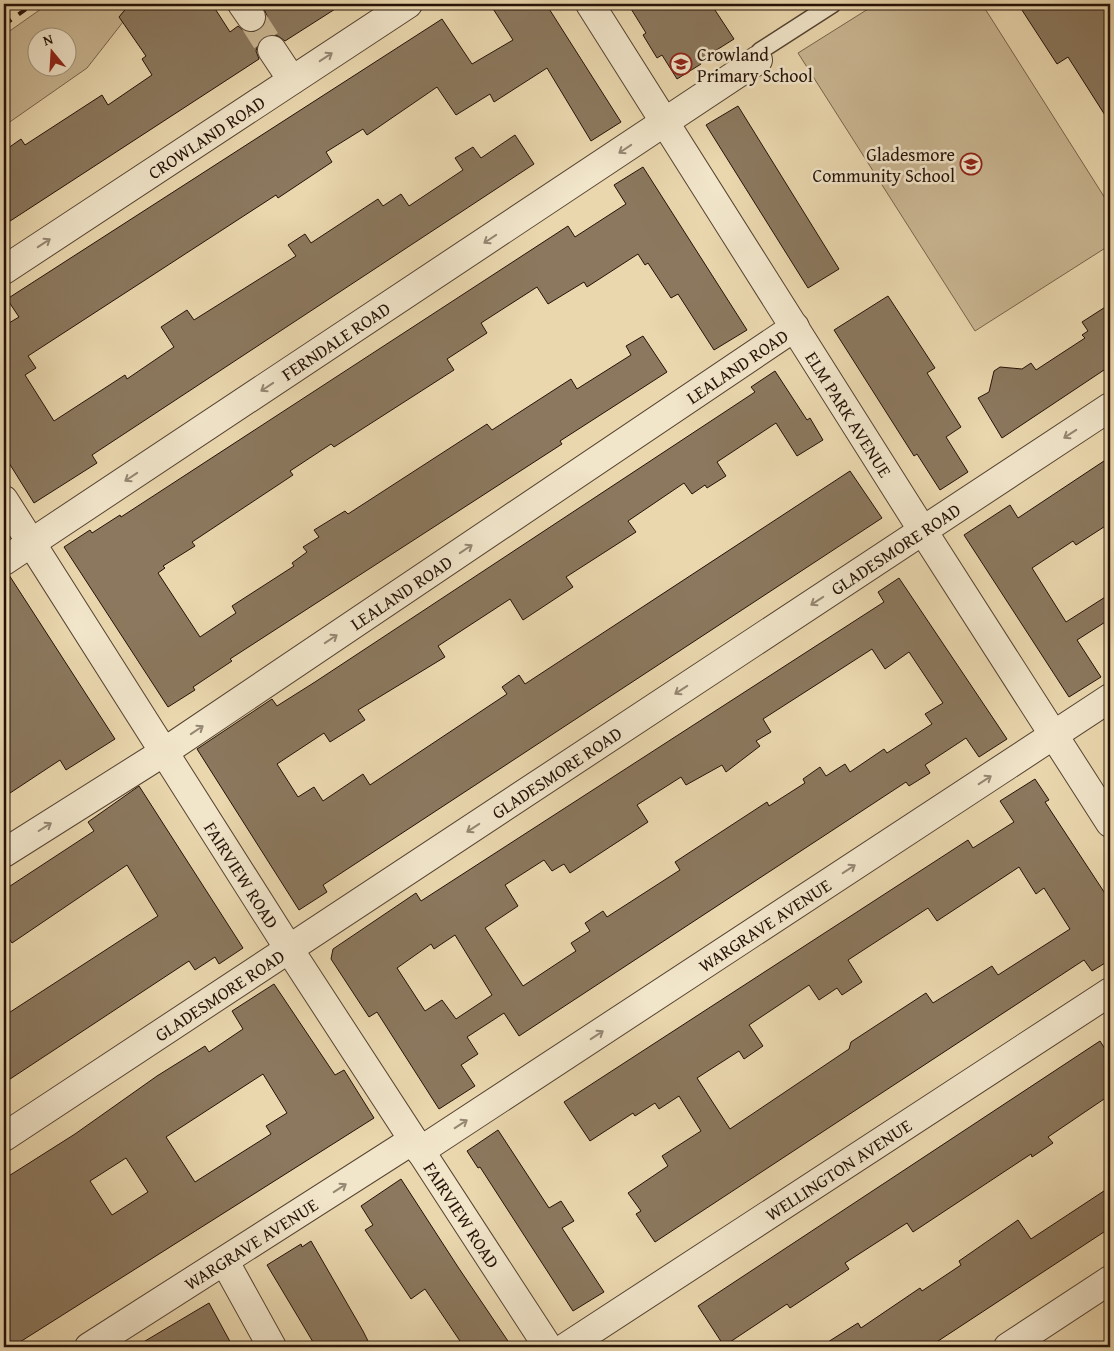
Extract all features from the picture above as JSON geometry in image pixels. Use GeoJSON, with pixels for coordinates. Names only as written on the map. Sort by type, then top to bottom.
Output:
{"type":"FeatureCollection","features":[{"type":"Feature","properties":{"kind":"street","name":"CROWLAND ROAD"},"geometry":{"type":"LineString","coordinates":[[4,270],[408,4]]}},
{"type":"Feature","properties":{"kind":"street","name":"ELM PARK AVENUE"},"geometry":{"type":"LineString","coordinates":[[590,4],[1110,823]]}},
{"type":"Feature","properties":{"kind":"street"},"geometry":{"type":"LineString","coordinates":[[272,50],[292,80]]}},
{"type":"Feature","properties":{"kind":"street","name":"FERNDALE ROAD"},"geometry":{"type":"LineString","coordinates":[[4,561],[758,60]]}},
{"type":"Feature","properties":{"kind":"street","name":"LEALAND ROAD"},"geometry":{"type":"LineString","coordinates":[[4,853],[164,752],[795,327]]}},
{"type":"Feature","properties":{"kind":"street","name":"GLADESMORE ROAD"},"geometry":{"type":"LineString","coordinates":[[4,1136],[1110,408]]}},
{"type":"Feature","properties":{"kind":"street","name":"FAIRVIEW ROAD"},"geometry":{"type":"LineString","coordinates":[[4,500],[289,949],[548,1347]]}},
{"type":"Feature","properties":{"kind":"street","name":"WARGRAVE AVENUE"},"geometry":{"type":"LineString","coordinates":[[89,1347],[417,1146],[1110,698]]}},
{"type":"Feature","properties":{"kind":"street","name":"WELLINGTON AVENUE"},"geometry":{"type":"LineString","coordinates":[[566,1347],[1110,992]]}},
{"type":"Feature","properties":{"kind":"street"},"geometry":{"type":"LineString","coordinates":[[225,1262],[272,1347]]}},
{"type":"Feature","properties":{"kind":"street"},"geometry":{"type":"LineString","coordinates":[[1008,1347],[1110,1280]]}},
{"type":"Feature","properties":{"kind":"lane"},"geometry":{"type":"LineString","coordinates":[[758,60],[760,51],[833,4]]}},
{"type":"Feature","properties":{"kind":"shaded area"},"geometry":{"type":"Polygon","coordinates":[[[48,4],[130,4],[120,16],[123,22],[87,68],[78,74],[78,28],[28,28],[28,78],[73,78],[4,126],[4,35],[48,4]]]}},
{"type":"Feature","properties":{"kind":"shaded area","name":"Gladesmore Community School"},"geometry":{"type":"Polygon","coordinates":[[[876,4],[982,4],[1110,206],[1110,245],[975,331],[798,53],[876,4]]]}},
{"type":"Feature","properties":{"kind":"building"},"geometry":{"type":"Polygon","coordinates":[[[130,4],[212,4],[230,32],[238,26],[244,31],[252,33],[259,30],[265,24],[267,16],[264,9],[271,4],[343,4],[285,41],[271,34],[264,37],[258,44],[256,51],[259,59],[4,225],[4,151],[21,139],[25,145],[102,95],[108,105],[152,75],[142,59],[146,56],[119,17],[130,4]]]}},
{"type":"Feature","properties":{"kind":"building"},"geometry":{"type":"Polygon","coordinates":[[[490,4],[546,4],[621,122],[591,141],[547,68],[494,102],[490,94],[456,115],[437,87],[367,135],[363,129],[326,152],[332,162],[278,198],[276,195],[28,356],[36,368],[25,375],[54,421],[125,375],[127,379],[174,347],[161,327],[187,310],[194,320],[296,256],[288,245],[305,234],[311,243],[378,199],[383,206],[401,194],[409,206],[463,170],[455,158],[473,147],[481,158],[515,135],[534,164],[92,455],[97,463],[34,503],[4,455],[4,326],[19,317],[7,299],[442,19],[472,64],[513,40],[490,4]]]}},
{"type":"Feature","properties":{"kind":"building"},"geometry":{"type":"Polygon","coordinates":[[[628,4],[711,4],[734,39],[699,61],[701,64],[677,79],[662,55],[657,58],[643,35],[646,33],[628,4]]]}},
{"type":"Feature","properties":{"kind":"building"},"geometry":{"type":"Polygon","coordinates":[[[1018,4],[1110,4],[1110,123],[1068,57],[1057,64],[1018,4]]]}},
{"type":"Feature","properties":{"kind":"building"},"geometry":{"type":"Polygon","coordinates":[[[738,106],[839,269],[808,288],[706,125],[738,106]]]}},
{"type":"Feature","properties":{"kind":"building"},"geometry":{"type":"Polygon","coordinates":[[[643,167],[747,330],[714,350],[678,294],[671,298],[648,263],[645,265],[638,254],[587,287],[584,282],[548,304],[537,287],[481,323],[487,333],[447,359],[454,370],[334,447],[331,444],[290,471],[293,475],[192,542],[195,546],[163,566],[165,568],[158,573],[200,637],[236,613],[232,606],[294,566],[292,563],[307,552],[303,547],[319,537],[314,530],[345,511],[348,514],[487,424],[492,430],[571,379],[577,389],[631,355],[626,346],[643,336],[667,372],[560,441],[562,444],[230,659],[232,661],[193,687],[195,690],[168,707],[64,547],[90,530],[92,533],[120,515],[121,517],[568,226],[575,237],[626,204],[614,185],[643,167]]]}},
{"type":"Feature","properties":{"kind":"building"},"geometry":{"type":"Polygon","coordinates":[[[888,296],[935,368],[927,373],[961,427],[946,437],[968,472],[940,490],[917,454],[914,456],[834,330],[888,296]]]}},
{"type":"Feature","properties":{"kind":"building"},"geometry":{"type":"Polygon","coordinates":[[[1110,304],[1110,366],[1002,438],[978,398],[989,392],[994,371],[1000,367],[1022,369],[1031,363],[1036,370],[1085,338],[1082,335],[1088,331],[1082,322],[1110,304]]]}},
{"type":"Feature","properties":{"kind":"building"},"geometry":{"type":"Polygon","coordinates":[[[775,371],[807,420],[810,418],[823,440],[797,456],[776,423],[717,462],[726,476],[707,488],[705,485],[692,494],[684,483],[628,521],[636,532],[566,577],[573,587],[523,620],[510,599],[438,646],[445,657],[358,710],[365,720],[330,742],[324,733],[277,764],[298,797],[314,787],[323,801],[363,774],[370,785],[507,694],[502,687],[519,675],[525,684],[850,471],[882,518],[323,885],[327,892],[299,910],[197,749],[272,699],[277,706],[315,682],[755,392],[751,387],[775,371]]]}},
{"type":"Feature","properties":{"kind":"building"},"geometry":{"type":"Polygon","coordinates":[[[1110,457],[1110,523],[1076,545],[1073,541],[1032,568],[1066,622],[1110,594],[1110,619],[1077,640],[1101,677],[1069,697],[964,535],[1010,505],[1018,518],[1110,457]]]}},
{"type":"Feature","properties":{"kind":"building"},"geometry":{"type":"Polygon","coordinates":[[[9,575],[115,739],[66,770],[60,760],[4,797],[4,576],[9,575]]]}},
{"type":"Feature","properties":{"kind":"building"},"geometry":{"type":"Polygon","coordinates":[[[899,578],[1007,739],[979,757],[966,738],[925,765],[930,773],[909,786],[906,782],[519,1036],[504,1013],[467,1037],[478,1054],[461,1065],[475,1086],[439,1109],[377,1012],[369,1017],[331,959],[333,949],[416,893],[421,901],[884,602],[878,592],[899,578]],[[872,649],[763,719],[771,732],[756,741],[760,746],[726,772],[722,765],[686,785],[681,777],[637,805],[648,822],[570,873],[564,864],[552,871],[544,860],[505,885],[518,906],[485,928],[523,986],[576,951],[571,943],[590,931],[585,923],[603,911],[607,917],[680,870],[675,862],[767,802],[769,806],[805,783],[803,779],[820,767],[826,776],[845,764],[850,772],[884,749],[887,753],[932,724],[925,714],[943,703],[909,652],[885,669],[872,649]],[[455,935],[434,949],[431,944],[397,968],[425,1011],[442,1000],[456,1019],[492,995],[455,935]]]}},
{"type":"Feature","properties":{"kind":"building"},"geometry":{"type":"Polygon","coordinates":[[[1035,779],[1049,800],[1045,802],[1110,901],[1110,960],[1092,971],[1084,960],[655,1242],[636,1214],[641,1211],[628,1193],[668,1166],[662,1156],[701,1131],[679,1096],[659,1109],[655,1103],[635,1116],[633,1113],[590,1141],[564,1102],[968,840],[973,848],[1014,822],[1000,801],[1035,779]],[[1019,867],[937,921],[928,908],[848,960],[862,982],[842,995],[837,988],[819,1000],[809,985],[749,1025],[763,1046],[744,1059],[739,1051],[697,1078],[730,1129],[849,1049],[851,1042],[926,993],[933,1003],[992,966],[998,975],[1070,929],[1044,888],[1036,894],[1019,867]]]}},
{"type":"Feature","properties":{"kind":"building"},"geometry":{"type":"Polygon","coordinates":[[[139,786],[243,948],[219,964],[215,957],[195,970],[189,961],[4,1083],[4,1016],[158,916],[127,865],[12,943],[4,931],[4,890],[94,831],[88,822],[139,786]]]}},
{"type":"Feature","properties":{"kind":"building"},"geometry":{"type":"Polygon","coordinates":[[[274,984],[335,1075],[344,1070],[374,1118],[12,1347],[4,1347],[4,1179],[75,1134],[157,1076],[205,1046],[209,1052],[243,1029],[232,1011],[274,984]],[[263,1074],[166,1137],[195,1182],[271,1134],[266,1126],[287,1113],[263,1074]],[[126,1158],[90,1181],[112,1215],[148,1192],[126,1158]]]}},
{"type":"Feature","properties":{"kind":"building"},"geometry":{"type":"Polygon","coordinates":[[[1100,1041],[1110,1057],[1110,1095],[1048,1137],[1053,1143],[1032,1157],[1031,1154],[913,1232],[907,1223],[845,1263],[849,1269],[790,1308],[787,1304],[724,1346],[698,1306],[1100,1041]]]}},
{"type":"Feature","properties":{"kind":"building"},"geometry":{"type":"Polygon","coordinates":[[[498,1130],[549,1208],[561,1201],[574,1221],[562,1228],[604,1292],[573,1311],[480,1167],[478,1168],[467,1151],[498,1130]]]}},
{"type":"Feature","properties":{"kind":"building"},"geometry":{"type":"Polygon","coordinates":[[[401,1179],[512,1347],[464,1347],[425,1289],[411,1299],[365,1230],[373,1225],[361,1206],[401,1179]]]}},
{"type":"Feature","properties":{"kind":"building"},"geometry":{"type":"Polygon","coordinates":[[[1110,1187],[1110,1228],[929,1347],[820,1347],[858,1323],[861,1328],[920,1288],[922,1291],[961,1265],[959,1261],[1018,1220],[1031,1239],[1110,1187]]]}},
{"type":"Feature","properties":{"kind":"building"},"geometry":{"type":"Polygon","coordinates":[[[311,1241],[371,1347],[316,1347],[267,1265],[301,1244],[302,1247],[311,1241]]]}},
{"type":"Feature","properties":{"kind":"building"},"geometry":{"type":"Polygon","coordinates":[[[209,1303],[233,1347],[135,1347],[209,1303]]]}},
{"type":"Feature","properties":{"kind":"tunnel"},"geometry":{"type":"LineString","coordinates":[[251,17],[272,50]]}},
{"type":"Feature","properties":{"kind":"railway"},"geometry":{"type":"LineString","coordinates":[[4,8],[10,4]]}},
{"type":"Feature","properties":{"kind":"railway"},"geometry":{"type":"LineString","coordinates":[[4,25],[33,4]]}},
{"type":"Feature","properties":{"kind":"place","name":"Crowland Primary School"},"geometry":{"type":"Point","coordinates":[681,64]}},
{"type":"Feature","properties":{"kind":"place","name":"Gladesmore Community School"},"geometry":{"type":"Point","coordinates":[971,164]}}]}
